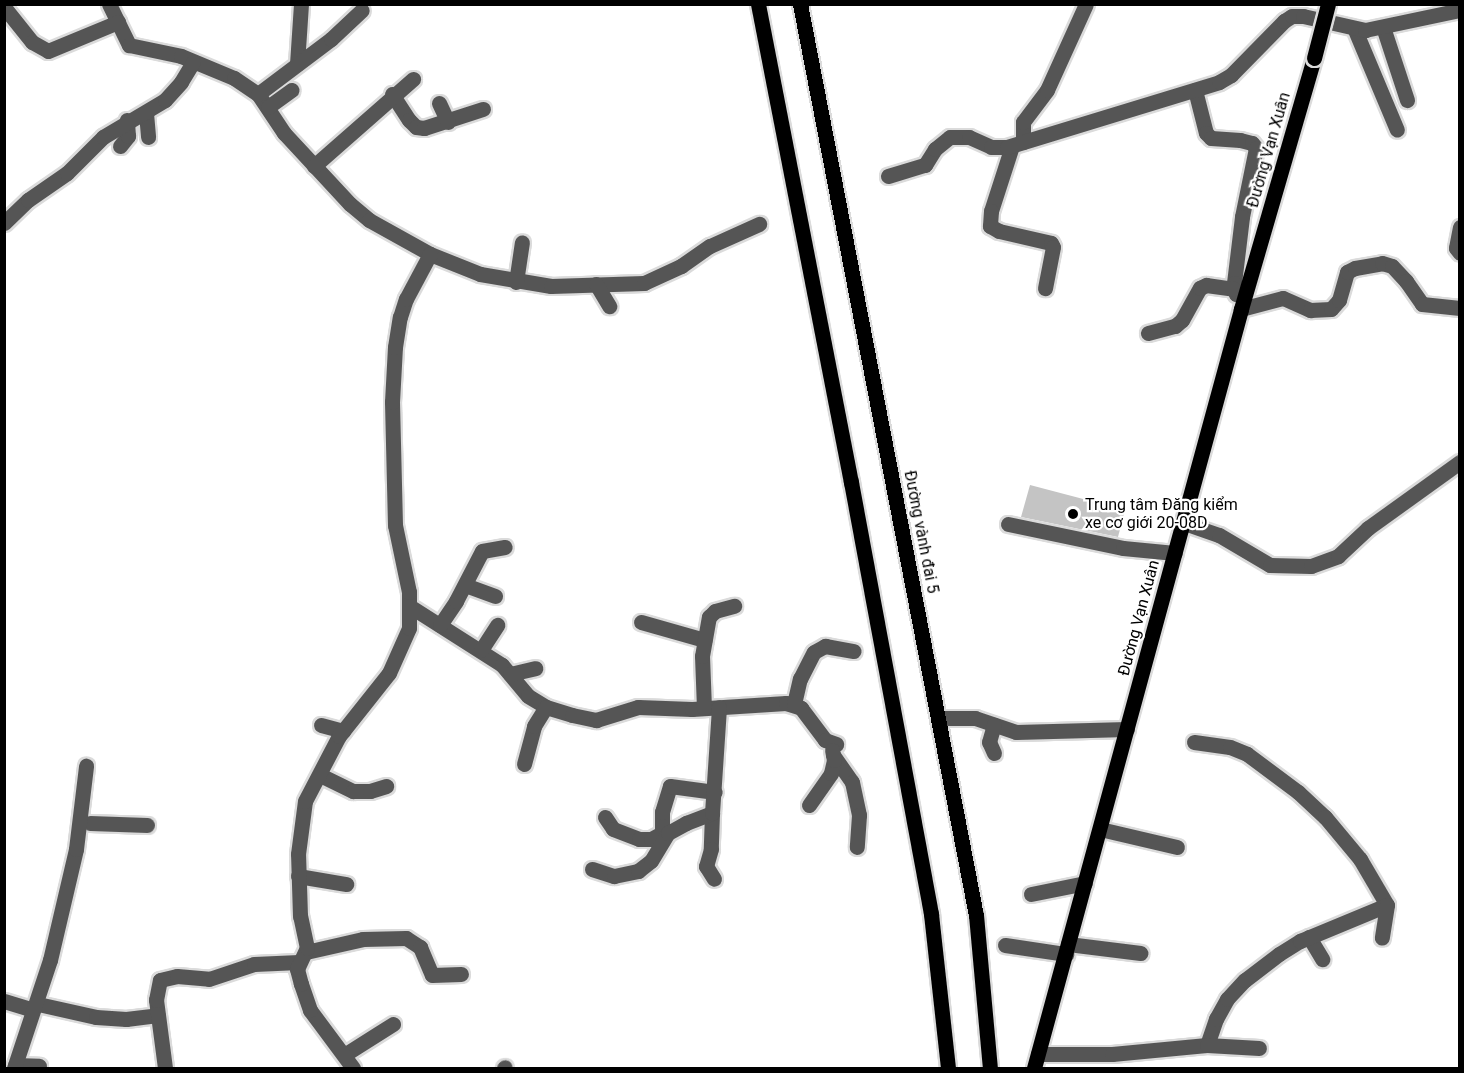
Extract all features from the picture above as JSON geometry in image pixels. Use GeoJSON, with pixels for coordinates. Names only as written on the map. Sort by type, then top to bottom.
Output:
{"type":"FeatureCollection","features":[{"type":"Feature","properties":{"kind":"main road"},"geometry":{"type":"LineString","coordinates":[[758,4],[772,66],[931,914],[948,1068]]}},
{"type":"Feature","properties":{"kind":"main road","name":"Đường vành đai 5"},"geometry":{"type":"LineString","coordinates":[[800,4],[812,54],[976,915],[990,1068]]}},
{"type":"Feature","properties":{"kind":"main road","name":"Đường Vạn Xuân"},"geometry":{"type":"LineString","coordinates":[[1036,1061],[1184,523],[1239,297],[1314,58],[1328,4]]}},
{"type":"Feature","properties":{"kind":"street"},"geometry":{"type":"LineString","coordinates":[[109,4],[129,45],[171,52],[234,78],[258,94],[284,133],[369,220],[429,254],[480,274],[516,282],[551,286],[644,283],[660,277],[710,246],[759,224]]}},
{"type":"Feature","properties":{"kind":"street"},"geometry":{"type":"LineString","coordinates":[[294,4],[298,41]]}},
{"type":"Feature","properties":{"kind":"street"},"geometry":{"type":"LineString","coordinates":[[297,64],[301,4]]}},
{"type":"Feature","properties":{"kind":"street"},"geometry":{"type":"LineString","coordinates":[[1045,288],[1053,247],[1051,243],[999,231],[990,226],[991,211],[1018,144],[1023,122],[1047,90],[1086,4]]}},
{"type":"Feature","properties":{"kind":"street"},"geometry":{"type":"LineString","coordinates":[[4,7],[33,42],[48,51],[118,22]]}},
{"type":"Feature","properties":{"kind":"street"},"geometry":{"type":"LineString","coordinates":[[258,94],[331,39],[362,10]]}},
{"type":"Feature","properties":{"kind":"street"},"geometry":{"type":"LineString","coordinates":[[888,176],[925,165],[935,149],[950,137],[969,138],[999,148],[1219,82],[1231,75],[1284,21],[1292,16],[1303,16],[1355,30],[1383,27],[1460,10]]}},
{"type":"Feature","properties":{"kind":"street"},"geometry":{"type":"LineString","coordinates":[[1383,27],[1407,100]]}},
{"type":"Feature","properties":{"kind":"street"},"geometry":{"type":"LineString","coordinates":[[1355,30],[1397,130]]}},
{"type":"Feature","properties":{"kind":"street"},"geometry":{"type":"LineString","coordinates":[[4,223],[28,200],[67,172],[103,137],[127,120],[146,113],[165,100],[181,82],[193,62]]}},
{"type":"Feature","properties":{"kind":"street"},"geometry":{"type":"LineString","coordinates":[[314,166],[392,94],[413,78]]}},
{"type":"Feature","properties":{"kind":"street"},"geometry":{"type":"LineString","coordinates":[[268,107],[291,90]]}},
{"type":"Feature","properties":{"kind":"street"},"geometry":{"type":"LineString","coordinates":[[1196,90],[1206,133],[1211,138],[1240,140],[1252,143],[1256,148],[1242,217],[1239,297]]}},
{"type":"Feature","properties":{"kind":"street"},"geometry":{"type":"LineString","coordinates":[[392,94],[416,127],[424,128],[448,122],[483,109]]}},
{"type":"Feature","properties":{"kind":"street"},"geometry":{"type":"LineString","coordinates":[[439,103],[448,122]]}},
{"type":"Feature","properties":{"kind":"street"},"geometry":{"type":"LineString","coordinates":[[146,113],[148,137]]}},
{"type":"Feature","properties":{"kind":"street"},"geometry":{"type":"LineString","coordinates":[[120,146],[128,136],[127,120]]}},
{"type":"Feature","properties":{"kind":"street"},"geometry":{"type":"LineString","coordinates":[[1460,227],[1456,248],[1460,254]]}},
{"type":"Feature","properties":{"kind":"street"},"geometry":{"type":"LineString","coordinates":[[516,282],[522,242]]}},
{"type":"Feature","properties":{"kind":"street"},"geometry":{"type":"LineString","coordinates":[[353,1068],[310,1010],[297,969],[302,957],[298,854],[305,801],[343,731],[389,673],[409,628],[411,607],[406,570],[395,525],[392,402],[395,347],[400,317],[406,298],[429,254]]}},
{"type":"Feature","properties":{"kind":"street"},"geometry":{"type":"LineString","coordinates":[[1148,333],[1175,326],[1182,320],[1200,288],[1206,285],[1239,297],[1283,298],[1292,300],[1310,310],[1331,309],[1340,300],[1347,272],[1355,268],[1382,263],[1392,266],[1422,304],[1460,309]]}},
{"type":"Feature","properties":{"kind":"street"},"geometry":{"type":"LineString","coordinates":[[596,284],[609,306]]}},
{"type":"Feature","properties":{"kind":"street"},"geometry":{"type":"LineString","coordinates":[[1184,523],[1219,535],[1270,565],[1311,566],[1338,556],[1368,528],[1460,462]]}},
{"type":"Feature","properties":{"kind":"street"},"geometry":{"type":"LineString","coordinates":[[1008,524],[1123,548],[1176,553]]}},
{"type":"Feature","properties":{"kind":"street"},"geometry":{"type":"LineString","coordinates":[[440,625],[465,585],[482,551],[505,547]]}},
{"type":"Feature","properties":{"kind":"street"},"geometry":{"type":"LineString","coordinates":[[465,585],[495,596]]}},
{"type":"Feature","properties":{"kind":"street"},"geometry":{"type":"LineString","coordinates":[[714,879],[706,866],[712,840],[715,792],[712,708],[702,656],[709,617],[715,611],[734,606]]}},
{"type":"Feature","properties":{"kind":"street"},"geometry":{"type":"LineString","coordinates":[[411,607],[481,650],[510,674],[528,696],[546,707],[596,720],[638,707],[712,708],[794,704],[801,708],[833,748],[852,782],[859,815],[857,847]]}},
{"type":"Feature","properties":{"kind":"street"},"geometry":{"type":"LineString","coordinates":[[640,622],[704,640]]}},
{"type":"Feature","properties":{"kind":"street"},"geometry":{"type":"LineString","coordinates":[[481,650],[497,625]]}},
{"type":"Feature","properties":{"kind":"street"},"geometry":{"type":"LineString","coordinates":[[794,704],[803,671],[814,652],[825,646],[854,651]]}},
{"type":"Feature","properties":{"kind":"street"},"geometry":{"type":"LineString","coordinates":[[510,674],[535,668]]}},
{"type":"Feature","properties":{"kind":"street"},"geometry":{"type":"LineString","coordinates":[[524,764],[534,726],[546,707]]}},
{"type":"Feature","properties":{"kind":"street"},"geometry":{"type":"LineString","coordinates":[[945,718],[960,716],[1016,732],[1128,729]]}},
{"type":"Feature","properties":{"kind":"street"},"geometry":{"type":"LineString","coordinates":[[321,725],[343,731]]}},
{"type":"Feature","properties":{"kind":"street"},"geometry":{"type":"LineString","coordinates":[[994,725],[989,742],[994,753]]}},
{"type":"Feature","properties":{"kind":"street"},"geometry":{"type":"LineString","coordinates":[[1194,742],[1230,747],[1247,754],[1298,792],[1324,818],[1360,859],[1387,905],[1382,938]]}},
{"type":"Feature","properties":{"kind":"street"},"geometry":{"type":"LineString","coordinates":[[809,806],[831,773],[833,748]]}},
{"type":"Feature","properties":{"kind":"street"},"geometry":{"type":"LineString","coordinates":[[39,1066],[14,1066],[35,1007],[84,822],[86,766]]}},
{"type":"Feature","properties":{"kind":"street"},"geometry":{"type":"LineString","coordinates":[[320,774],[353,790],[370,791],[386,786]]}},
{"type":"Feature","properties":{"kind":"street"},"geometry":{"type":"LineString","coordinates":[[592,869],[614,876],[630,875],[651,861],[662,837],[662,812],[670,786],[715,792]]}},
{"type":"Feature","properties":{"kind":"street"},"geometry":{"type":"LineString","coordinates":[[605,817],[613,829],[639,839],[651,839],[662,837],[686,823],[712,813]]}},
{"type":"Feature","properties":{"kind":"street"},"geometry":{"type":"LineString","coordinates":[[84,822],[147,825]]}},
{"type":"Feature","properties":{"kind":"street"},"geometry":{"type":"LineString","coordinates":[[1100,829],[1177,847]]}},
{"type":"Feature","properties":{"kind":"street"},"geometry":{"type":"LineString","coordinates":[[298,876],[346,884]]}},
{"type":"Feature","properties":{"kind":"street"},"geometry":{"type":"LineString","coordinates":[[1031,894],[1085,883]]}},
{"type":"Feature","properties":{"kind":"street"},"geometry":{"type":"LineString","coordinates":[[1208,1045],[1216,1019],[1227,999],[1245,980],[1279,954],[1309,937],[1387,905]]}},
{"type":"Feature","properties":{"kind":"street"},"geometry":{"type":"LineString","coordinates":[[1309,937],[1322,959]]}},
{"type":"Feature","properties":{"kind":"street"},"geometry":{"type":"LineString","coordinates":[[165,1068],[158,1015],[158,986],[160,980],[166,976],[209,979],[254,964],[302,957],[363,939],[406,938],[420,947],[432,975],[461,974]]}},
{"type":"Feature","properties":{"kind":"street"},"geometry":{"type":"LineString","coordinates":[[1005,945],[1140,953]]}},
{"type":"Feature","properties":{"kind":"street"},"geometry":{"type":"LineString","coordinates":[[4,1001],[96,1017],[126,1019],[158,1015]]}},
{"type":"Feature","properties":{"kind":"street"},"geometry":{"type":"LineString","coordinates":[[344,1054],[393,1024]]}},
{"type":"Feature","properties":{"kind":"street"},"geometry":{"type":"LineString","coordinates":[[1036,1061],[1208,1045],[1259,1048]]}},
{"type":"Feature","properties":{"kind":"building","name":"Trung tâm Đăng kiểm xe cơ giới 20-08D"},"geometry":{"type":"Polygon","coordinates":[[[1030,485],[1125,510],[1118,537],[1021,517],[1030,485]]]}},
{"type":"Feature","properties":{"kind":"place","name":"Trung tâm Đăng kiểm xe cơ giới 20-08D"},"geometry":{"type":"Point","coordinates":[1073,514]}}]}
